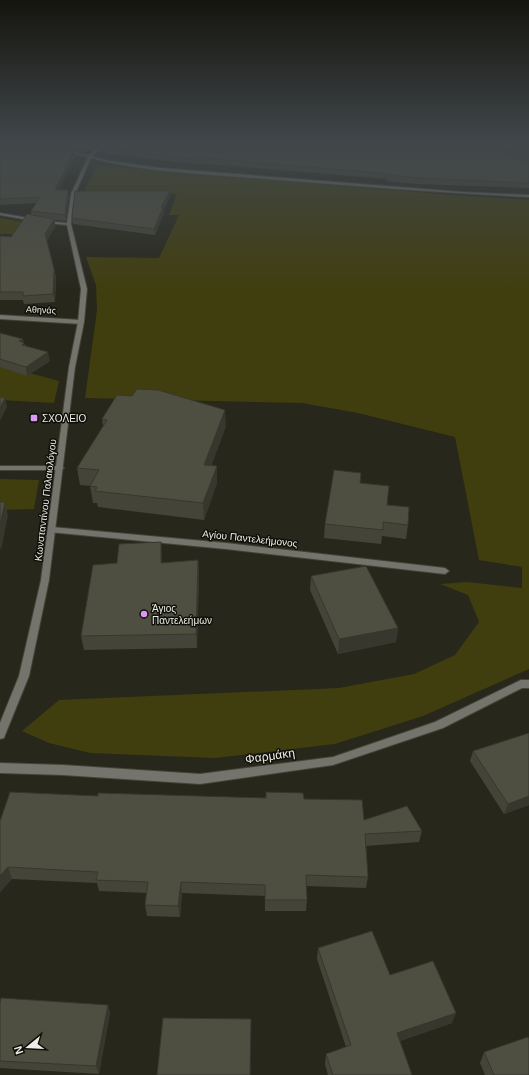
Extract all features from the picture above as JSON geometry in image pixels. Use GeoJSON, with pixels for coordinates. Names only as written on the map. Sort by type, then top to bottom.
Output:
{"type":"FeatureCollection","features":[{"type":"Feature","properties":{"kind":"street","name":"Κωνσταντίνου Παλαιολόγου"},"geometry":{"type":"LineString","coordinates":[[0,735],[24,676],[45,580],[72,367],[81,322],[84,289],[69,224],[74,192]]}},
{"type":"Feature","properties":{"kind":"street"},"geometry":{"type":"LineString","coordinates":[[452,192],[529,196]]}},
{"type":"Feature","properties":{"kind":"street"},"geometry":{"type":"LineString","coordinates":[[0,214],[52,223],[69,224]]}},
{"type":"Feature","properties":{"kind":"street","name":"Αθηνάς"},"geometry":{"type":"LineString","coordinates":[[0,317],[81,322]]}},
{"type":"Feature","properties":{"kind":"street"},"geometry":{"type":"LineString","coordinates":[[0,468],[60,468]]}},
{"type":"Feature","properties":{"kind":"street","name":"Αγίου Παντελεήμονος"},"geometry":{"type":"LineString","coordinates":[[52,530],[226,546],[445,571]]}},
{"type":"Feature","properties":{"kind":"street","name":"Φαρμάκη"},"geometry":{"type":"LineString","coordinates":[[0,768],[63,770],[200,779],[333,761],[439,725],[521,684],[529,684]]}},
{"type":"Feature","properties":{"kind":"shaded area"},"geometry":{"type":"Polygon","coordinates":[[[120,192],[418,192],[529,200],[529,669],[423,716],[335,744],[215,758],[90,753],[49,743],[22,731],[59,700],[339,688],[414,674],[455,655],[479,622],[468,595],[440,584],[467,582],[522,588],[522,567],[479,560],[455,437],[358,413],[302,403],[85,398],[97,310],[96,285],[86,257],[159,258],[179,215],[169,215],[177,194],[120,192]]]}},
{"type":"Feature","properties":{"kind":"shaded area"},"geometry":{"type":"Polygon","coordinates":[[[0,218],[57,228],[13,234],[0,234],[0,218]]]}},
{"type":"Feature","properties":{"kind":"shaded area"},"geometry":{"type":"Polygon","coordinates":[[[0,365],[59,381],[54,403],[0,400],[0,365]]]}},
{"type":"Feature","properties":{"kind":"shaded area"},"geometry":{"type":"Polygon","coordinates":[[[0,479],[39,480],[34,509],[0,510],[0,479]]]}},
{"type":"Feature","properties":{"kind":"building"},"geometry":{"type":"Polygon","coordinates":[[[0,192],[68,192],[65,215],[31,211],[40,197],[0,199],[0,192]]]}},
{"type":"Feature","properties":{"kind":"building"},"geometry":{"type":"Polygon","coordinates":[[[75,192],[169,192],[161,207],[163,207],[154,229],[72,218],[75,192]]]}},
{"type":"Feature","properties":{"kind":"building"},"geometry":{"type":"Polygon","coordinates":[[[27,214],[54,219],[45,234],[54,269],[53,294],[23,296],[23,292],[0,292],[0,236],[11,237],[27,214]]]}},
{"type":"Feature","properties":{"kind":"building"},"geometry":{"type":"Polygon","coordinates":[[[0,333],[23,339],[19,341],[24,343],[22,345],[48,352],[26,367],[0,359],[0,333]]]}},
{"type":"Feature","properties":{"kind":"building"},"geometry":{"type":"Polygon","coordinates":[[[137,389],[158,390],[225,410],[204,465],[217,466],[203,503],[95,491],[97,487],[90,486],[99,470],[77,468],[107,420],[102,419],[117,395],[132,396],[137,389]]]}},
{"type":"Feature","properties":{"kind":"building"},"geometry":{"type":"Polygon","coordinates":[[[0,397],[5,398],[0,408],[0,397]]]}},
{"type":"Feature","properties":{"kind":"building"},"geometry":{"type":"Polygon","coordinates":[[[334,470],[361,473],[360,483],[389,486],[387,505],[409,507],[408,525],[383,522],[383,530],[325,524],[334,470]]]}},
{"type":"Feature","properties":{"kind":"building"},"geometry":{"type":"Polygon","coordinates":[[[0,502],[5,502],[0,525],[0,502]]]}},
{"type":"Feature","properties":{"kind":"building","name":"Άγιος Παντελεήμων"},"geometry":{"type":"Polygon","coordinates":[[[161,542],[161,563],[198,560],[196,634],[81,636],[93,565],[117,563],[119,544],[161,542]]]}},
{"type":"Feature","properties":{"kind":"building"},"geometry":{"type":"Polygon","coordinates":[[[366,566],[398,628],[339,639],[311,576],[366,566]]]}},
{"type":"Feature","properties":{"kind":"building"},"geometry":{"type":"Polygon","coordinates":[[[529,733],[529,796],[508,804],[473,751],[529,733]]]}},
{"type":"Feature","properties":{"kind":"building"},"geometry":{"type":"Polygon","coordinates":[[[10,792],[98,796],[98,793],[266,798],[266,792],[303,793],[304,799],[362,800],[364,820],[407,806],[422,831],[365,834],[368,877],[306,875],[307,900],[265,900],[265,885],[181,882],[178,906],[145,905],[148,882],[96,880],[98,872],[8,867],[0,876],[0,821],[10,792]]]}},
{"type":"Feature","properties":{"kind":"building"},"geometry":{"type":"Polygon","coordinates":[[[372,931],[390,975],[433,961],[456,1013],[397,1033],[412,1075],[333,1075],[326,1054],[351,1045],[318,948],[372,931]]]}},
{"type":"Feature","properties":{"kind":"building"},"geometry":{"type":"Polygon","coordinates":[[[1,998],[108,1005],[96,1066],[0,1061],[1,998]]]}},
{"type":"Feature","properties":{"kind":"building"},"geometry":{"type":"Polygon","coordinates":[[[163,1018],[251,1019],[250,1075],[157,1075],[163,1018]]]}},
{"type":"Feature","properties":{"kind":"building"},"geometry":{"type":"Polygon","coordinates":[[[528,1037],[529,1075],[494,1075],[484,1052],[528,1037]]]}},
{"type":"Feature","properties":{"kind":"place","name":"ΣΧΟΛΕΙΟ"},"geometry":{"type":"Point","coordinates":[34,418]}},
{"type":"Feature","properties":{"kind":"place","name":"Άγιος Παντελεήμων"},"geometry":{"type":"Point","coordinates":[144,614]}}]}
